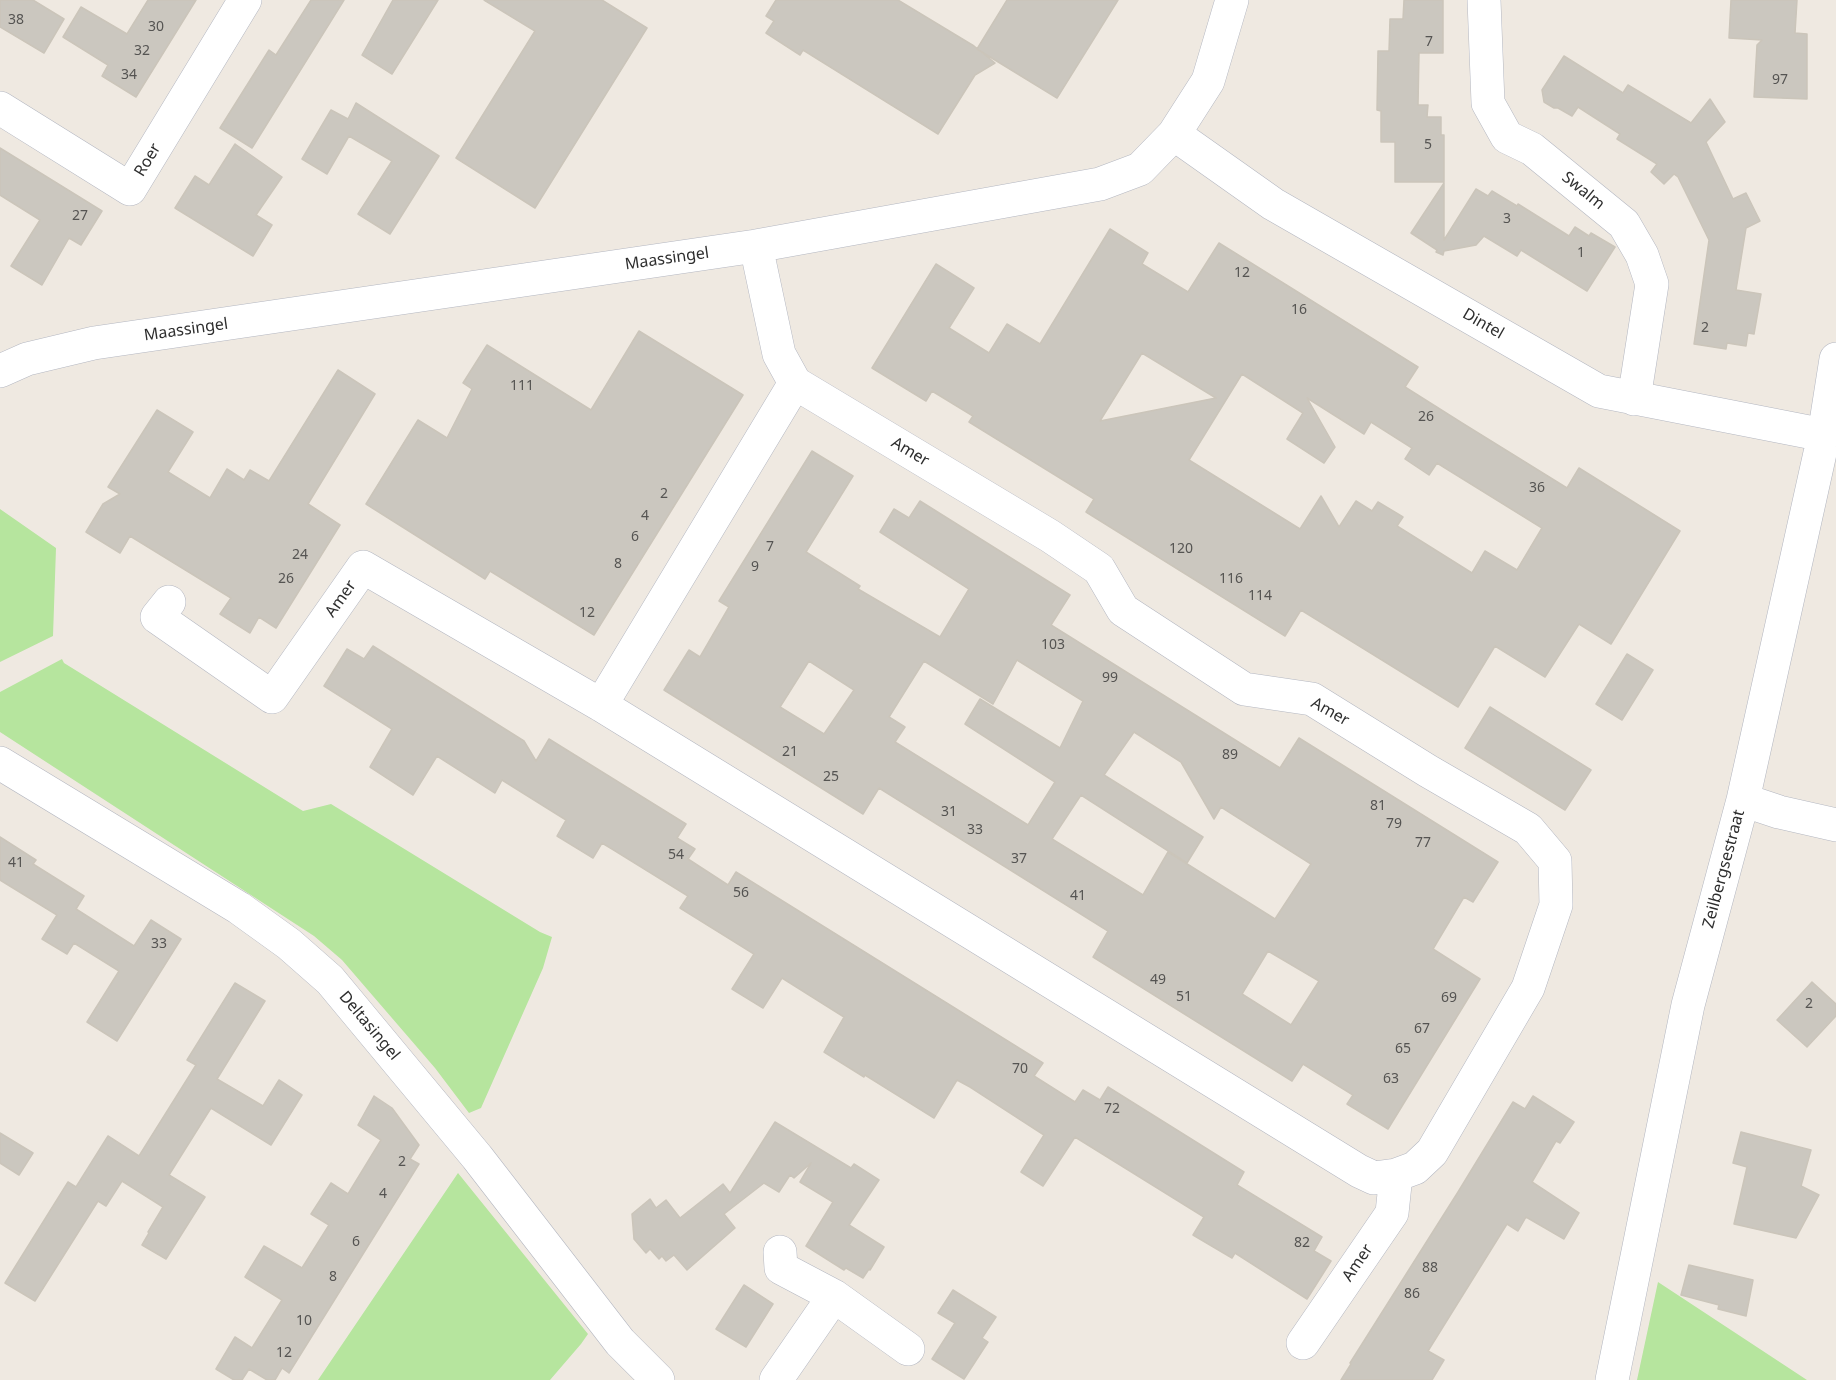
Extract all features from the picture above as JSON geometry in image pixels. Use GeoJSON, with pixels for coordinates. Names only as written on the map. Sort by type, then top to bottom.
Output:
{"type":"FeatureCollection","features":[{"type":"Feature","properties":{"kind":"street","name":"Roer"},"geometry":{"type":"LineString","coordinates":[[0,108],[130,189],[245,0]]}},
{"type":"Feature","properties":{"kind":"street","name":"Maassingel"},"geometry":{"type":"LineString","coordinates":[[0,371],[27,359],[94,343],[756,246],[1100,184],[1140,169],[1174,134],[1208,81],[1232,0]]}},
{"type":"Feature","properties":{"kind":"street","name":"Swalm"},"geometry":{"type":"LineString","coordinates":[[1484,0],[1488,103],[1507,137],[1532,149],[1624,224],[1642,255],[1652,284],[1634,399]]}},
{"type":"Feature","properties":{"kind":"street","name":"Dintel"},"geometry":{"type":"LineString","coordinates":[[1174,134],[1273,204],[1599,391],[1824,435]]}},
{"type":"Feature","properties":{"kind":"street"},"geometry":{"type":"LineString","coordinates":[[601,705],[795,383],[779,354],[756,246]]}},
{"type":"Feature","properties":{"kind":"street","name":"Zeilbergsestraat"},"geometry":{"type":"LineString","coordinates":[[1612,1380],[1688,1005],[1743,800],[1824,435],[1836,359]]}},
{"type":"Feature","properties":{"kind":"street","name":"Amer"},"geometry":{"type":"LineString","coordinates":[[169,602],[157,617],[272,697],[363,567],[601,705],[1359,1171],[1374,1178],[1396,1175],[1415,1168],[1431,1152],[1528,988],[1556,905],[1555,861],[1528,829],[1428,771],[1312,699],[1244,689],[1123,610],[1099,569],[1050,536],[795,383]]}},
{"type":"Feature","properties":{"kind":"street","name":"Deltasingel"},"geometry":{"type":"LineString","coordinates":[[0,763],[239,908],[289,944],[330,980],[477,1157],[620,1342],[658,1380]]}},
{"type":"Feature","properties":{"kind":"street"},"geometry":{"type":"LineString","coordinates":[[1743,800],[1779,812],[1836,825]]}},
{"type":"Feature","properties":{"kind":"street","name":"Amer"},"geometry":{"type":"LineString","coordinates":[[1303,1343],[1392,1213],[1396,1175]]}},
{"type":"Feature","properties":{"kind":"street"},"geometry":{"type":"LineString","coordinates":[[780,1252],[781,1268],[834,1296],[908,1349]]}},
{"type":"Feature","properties":{"kind":"street"},"geometry":{"type":"LineString","coordinates":[[776,1380],[834,1296]]}},
{"type":"Feature","properties":{"kind":"green space"},"geometry":{"type":"Polygon","coordinates":[[[0,509],[56,548],[53,636],[0,662],[0,509]]]}},
{"type":"Feature","properties":{"kind":"green space"},"geometry":{"type":"Polygon","coordinates":[[[62,659],[64,663],[303,811],[331,804],[540,932],[552,937],[543,968],[481,1108],[469,1113],[435,1068],[342,960],[314,936],[0,732],[0,692],[62,659]]]}},
{"type":"Feature","properties":{"kind":"green space"},"geometry":{"type":"Polygon","coordinates":[[[458,1173],[588,1334],[550,1380],[318,1380],[458,1173]]]}},
{"type":"Feature","properties":{"kind":"green space"},"geometry":{"type":"Polygon","coordinates":[[[1658,1282],[1807,1380],[1637,1380],[1658,1282]]]}},
{"type":"Feature","properties":{"kind":"building"},"geometry":{"type":"Polygon","coordinates":[[[0,0],[33,0],[64,19],[44,53],[0,27],[0,0]]]}},
{"type":"Feature","properties":{"kind":"building"},"geometry":{"type":"Polygon","coordinates":[[[148,0],[196,0],[136,97],[102,76],[108,65],[63,37],[81,7],[127,34],[148,0]]]}},
{"type":"Feature","properties":{"kind":"building"},"geometry":{"type":"Polygon","coordinates":[[[311,0],[344,0],[252,148],[220,128],[269,50],[276,55],[311,0]]]}},
{"type":"Feature","properties":{"kind":"building"},"geometry":{"type":"Polygon","coordinates":[[[393,0],[438,0],[392,74],[362,55],[393,0]]]}},
{"type":"Feature","properties":{"kind":"building"},"geometry":{"type":"Polygon","coordinates":[[[484,0],[602,0],[647,28],[535,208],[456,158],[535,31],[484,0]]]}},
{"type":"Feature","properties":{"kind":"building"},"geometry":{"type":"Polygon","coordinates":[[[776,0],[898,0],[974,46],[995,63],[975,75],[938,134],[803,50],[800,55],[766,33],[774,21],[766,16],[776,0]]]}},
{"type":"Feature","properties":{"kind":"building"},"geometry":{"type":"Polygon","coordinates":[[[1007,0],[1118,0],[1057,98],[977,49],[1007,0]]]}},
{"type":"Feature","properties":{"kind":"building"},"geometry":{"type":"Polygon","coordinates":[[[1404,0],[1443,0],[1443,53],[1419,53],[1418,105],[1428,105],[1427,117],[1441,117],[1441,135],[1444,135],[1444,182],[1395,182],[1395,142],[1381,142],[1381,111],[1377,110],[1378,51],[1389,51],[1390,19],[1403,19],[1404,0]]]}},
{"type":"Feature","properties":{"kind":"building"},"geometry":{"type":"Polygon","coordinates":[[[1731,0],[1797,0],[1795,33],[1807,34],[1807,99],[1754,97],[1757,45],[1762,40],[1729,38],[1731,0]]]}},
{"type":"Feature","properties":{"kind":"building"},"geometry":{"type":"Polygon","coordinates":[[[1564,56],[1623,93],[1628,85],[1691,123],[1710,99],[1725,122],[1706,142],[1733,199],[1746,193],[1760,221],[1746,228],[1736,290],[1761,294],[1754,334],[1748,333],[1746,346],[1727,343],[1726,349],[1694,344],[1709,240],[1678,177],[1674,174],[1664,184],[1651,172],[1657,164],[1617,139],[1620,134],[1578,107],[1572,116],[1544,102],[1542,90],[1564,56]]]}},
{"type":"Feature","properties":{"kind":"building"},"geometry":{"type":"Polygon","coordinates":[[[356,103],[439,156],[390,234],[358,214],[392,161],[349,136],[327,174],[302,159],[331,110],[348,119],[356,103]]]}},
{"type":"Feature","properties":{"kind":"building"},"geometry":{"type":"Polygon","coordinates":[[[235,144],[282,177],[256,215],[272,225],[253,256],[175,208],[195,176],[209,185],[235,144]]]}},
{"type":"Feature","properties":{"kind":"building"},"geometry":{"type":"Polygon","coordinates":[[[0,148],[102,211],[81,245],[69,238],[42,285],[11,266],[40,220],[0,195],[0,148]]]}},
{"type":"Feature","properties":{"kind":"building"},"geometry":{"type":"Polygon","coordinates":[[[1444,183],[1444,240],[1476,189],[1488,196],[1492,191],[1517,206],[1518,204],[1569,236],[1575,227],[1615,247],[1587,291],[1521,250],[1517,256],[1484,236],[1476,245],[1444,251],[1443,255],[1411,233],[1444,183]]]}},
{"type":"Feature","properties":{"kind":"building"},"geometry":{"type":"Polygon","coordinates":[[[1110,229],[1148,253],[1142,264],[1188,292],[1219,243],[1418,367],[1405,387],[1462,423],[1567,488],[1579,468],[1680,531],[1611,644],[1579,624],[1545,677],[1495,646],[1458,707],[1301,610],[1285,636],[1086,512],[1094,499],[969,422],[973,416],[932,391],[926,401],[872,368],[936,264],[974,288],[949,328],[989,353],[1007,324],[1040,344],[1110,229]],[[1142,353],[1100,421],[1216,398],[1142,353]],[[1242,374],[1189,460],[1300,529],[1321,496],[1339,527],[1356,501],[1372,511],[1378,502],[1403,517],[1397,526],[1472,573],[1485,551],[1517,570],[1542,528],[1437,463],[1429,475],[1405,459],[1412,448],[1371,422],[1364,434],[1307,398],[1335,447],[1324,463],[1287,439],[1303,413],[1242,374]]]}},
{"type":"Feature","properties":{"kind":"building"},"geometry":{"type":"Polygon","coordinates":[[[639,331],[743,395],[594,635],[490,571],[485,579],[366,504],[418,420],[447,438],[472,389],[463,383],[487,345],[591,410],[639,331]]]}},
{"type":"Feature","properties":{"kind":"building"},"geometry":{"type":"Polygon","coordinates":[[[338,370],[375,394],[308,504],[340,525],[276,628],[259,617],[250,633],[220,614],[231,598],[130,536],[120,553],[86,532],[103,504],[120,494],[108,487],[157,410],[193,432],[168,472],[210,498],[227,469],[244,480],[250,470],[269,481],[338,370]]]}},
{"type":"Feature","properties":{"kind":"building"},"geometry":{"type":"Polygon","coordinates":[[[812,451],[853,476],[806,552],[860,586],[858,589],[940,637],[969,589],[880,532],[894,509],[909,518],[920,501],[1070,595],[1051,625],[1280,768],[1299,738],[1498,862],[1473,902],[1464,897],[1433,949],[1480,979],[1388,1129],[1347,1104],[1353,1095],[1303,1064],[1292,1081],[1093,957],[1108,931],[879,788],[863,814],[664,690],[689,650],[700,657],[729,607],[719,601],[812,451]],[[1017,660],[993,704],[924,661],[889,717],[905,727],[895,742],[1028,825],[1055,782],[965,724],[980,699],[1060,748],[1083,701],[1017,660]],[[809,661],[780,707],[824,734],[854,690],[809,661]],[[1134,732],[1104,775],[1203,837],[1187,863],[1081,795],[1052,839],[1143,895],[1168,852],[1275,919],[1311,864],[1221,807],[1214,819],[1181,762],[1134,732]],[[1268,951],[1242,994],[1291,1025],[1319,981],[1268,951]]]}},
{"type":"Feature","properties":{"kind":"building"},"geometry":{"type":"Polygon","coordinates":[[[373,646],[524,741],[536,761],[549,739],[686,824],[677,838],[695,849],[688,859],[728,885],[736,872],[1043,1063],[1034,1076],[1075,1102],[1083,1090],[1100,1100],[1108,1087],[1244,1172],[1237,1185],[1322,1237],[1314,1251],[1331,1261],[1307,1299],[1235,1253],[1232,1258],[1193,1235],[1204,1217],[1075,1137],[1043,1186],[1021,1172],[1044,1135],[970,1087],[957,1080],[934,1118],[824,1052],[844,1017],[782,978],[763,1008],[732,989],[754,954],[680,908],[688,896],[602,843],[593,858],[557,836],[566,820],[502,780],[495,793],[437,756],[413,795],[370,767],[392,729],[324,686],[347,649],[364,659],[373,646]]]}},
{"type":"Feature","properties":{"kind":"building"},"geometry":{"type":"Polygon","coordinates":[[[1627,654],[1653,670],[1622,720],[1596,704],[1627,654]]]}},
{"type":"Feature","properties":{"kind":"building"},"geometry":{"type":"Polygon","coordinates":[[[1490,707],[1591,770],[1565,810],[1465,748],[1490,707]]]}},
{"type":"Feature","properties":{"kind":"building"},"geometry":{"type":"Polygon","coordinates":[[[0,837],[36,860],[33,864],[84,896],[76,909],[134,946],[151,920],[181,939],[117,1041],[87,1022],[119,971],[74,943],[67,954],[42,939],[57,915],[0,880],[0,837]]]}},
{"type":"Feature","properties":{"kind":"building"},"geometry":{"type":"Polygon","coordinates":[[[1812,982],[1836,1004],[1836,1016],[1807,1047],[1777,1020],[1812,982]]]}},
{"type":"Feature","properties":{"kind":"building"},"geometry":{"type":"Polygon","coordinates":[[[235,983],[265,1001],[217,1079],[263,1106],[279,1080],[302,1095],[271,1145],[211,1108],[169,1175],[205,1197],[166,1259],[142,1245],[163,1207],[122,1181],[106,1206],[98,1201],[35,1301],[5,1283],[68,1182],[76,1187],[108,1136],[139,1156],[196,1065],[187,1060],[235,983]]]}},
{"type":"Feature","properties":{"kind":"building"},"geometry":{"type":"Polygon","coordinates":[[[374,1096],[392,1108],[419,1145],[410,1159],[419,1164],[289,1373],[282,1368],[275,1380],[267,1380],[249,1369],[242,1380],[234,1380],[216,1369],[235,1337],[252,1348],[282,1300],[245,1277],[264,1246],[302,1268],[329,1225],[311,1214],[331,1183],[348,1194],[381,1140],[358,1125],[374,1096]]]}},
{"type":"Feature","properties":{"kind":"building"},"geometry":{"type":"Polygon","coordinates":[[[1533,1096],[1574,1122],[1560,1143],[1556,1141],[1532,1182],[1579,1213],[1564,1239],[1526,1217],[1518,1231],[1507,1224],[1428,1351],[1444,1360],[1432,1380],[1341,1380],[1513,1102],[1525,1109],[1533,1096]]]}},
{"type":"Feature","properties":{"kind":"building"},"geometry":{"type":"Polygon","coordinates":[[[775,1122],[851,1168],[854,1164],[879,1180],[849,1225],[884,1247],[863,1278],[846,1268],[844,1270],[806,1246],[833,1202],[800,1182],[811,1163],[794,1178],[790,1175],[779,1192],[764,1183],[724,1214],[735,1228],[687,1270],[674,1255],[666,1261],[662,1256],[659,1259],[650,1249],[646,1253],[634,1239],[632,1214],[650,1199],[656,1208],[666,1200],[680,1218],[723,1184],[730,1193],[775,1122]]]}},
{"type":"Feature","properties":{"kind":"building"},"geometry":{"type":"Polygon","coordinates":[[[1741,1132],[1811,1150],[1801,1186],[1819,1195],[1796,1238],[1734,1224],[1747,1167],[1733,1163],[1741,1132]]]}},
{"type":"Feature","properties":{"kind":"building"},"geometry":{"type":"Polygon","coordinates":[[[0,1133],[33,1153],[19,1175],[0,1163],[0,1133]]]}},
{"type":"Feature","properties":{"kind":"building"},"geometry":{"type":"Polygon","coordinates":[[[1689,1265],[1753,1280],[1746,1316],[1718,1309],[1719,1305],[1681,1295],[1689,1265]]]}},
{"type":"Feature","properties":{"kind":"building"},"geometry":{"type":"Polygon","coordinates":[[[744,1285],[773,1304],[746,1347],[716,1329],[744,1285]]]}},
{"type":"Feature","properties":{"kind":"building"},"geometry":{"type":"Polygon","coordinates":[[[953,1290],[996,1317],[982,1338],[988,1342],[964,1379],[932,1359],[955,1323],[938,1313],[953,1290]]]}}]}
